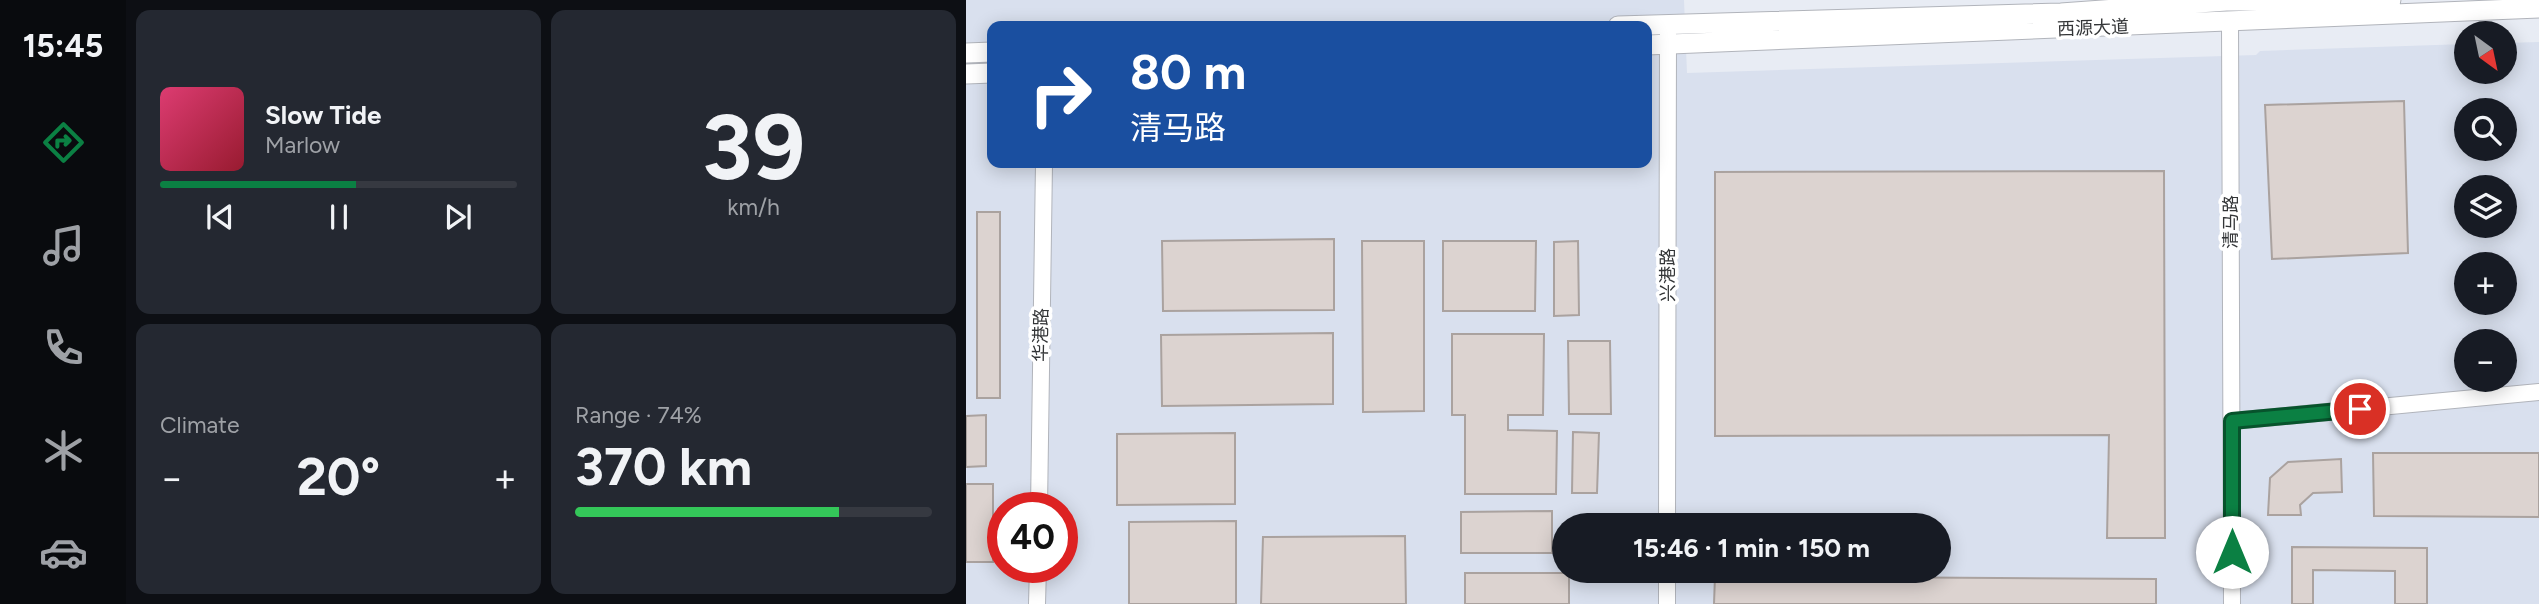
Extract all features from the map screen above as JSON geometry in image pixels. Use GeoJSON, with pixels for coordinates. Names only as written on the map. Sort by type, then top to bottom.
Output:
{"type":"FeatureCollection","features":[{"type":"Feature","properties":{"kind":"main road","name":"西源大道"},"geometry":{"type":"LineString","coordinates":[[1652,42],[1668,34],[2061,13],[2229,0],[2391,0]]}},
{"type":"Feature","properties":{"kind":"main road"},"geometry":{"type":"LineString","coordinates":[[2229,0],[2230,23]]}},
{"type":"Feature","properties":{"kind":"main road","name":"西源大道"},"geometry":{"type":"LineString","coordinates":[[1652,31],[1668,34],[2230,23],[2539,8]]}},
{"type":"Feature","properties":{"kind":"main road"},"geometry":{"type":"LineString","coordinates":[[2471,11],[2539,14]]}},
{"type":"Feature","properties":{"kind":"main road"},"geometry":{"type":"LineString","coordinates":[[966,53],[987,52]]}},
{"type":"Feature","properties":{"kind":"main road"},"geometry":{"type":"LineString","coordinates":[[966,74],[987,73]]}},
{"type":"Feature","properties":{"kind":"street","name":"清马路"},"geometry":{"type":"LineString","coordinates":[[2230,23],[2232,604]]}},
{"type":"Feature","properties":{"kind":"street","name":"兴港路"},"geometry":{"type":"LineString","coordinates":[[1667,513],[1668,34]]}},
{"type":"Feature","properties":{"kind":"street","name":"华港路"},"geometry":{"type":"LineString","coordinates":[[1038,492],[1044,168]]}},
{"type":"Feature","properties":{"kind":"street"},"geometry":{"type":"LineString","coordinates":[[2232,421],[2539,392]]}},
{"type":"Feature","properties":{"kind":"street"},"geometry":{"type":"LineString","coordinates":[[1037,604],[1038,583]]}},
{"type":"Feature","properties":{"kind":"street"},"geometry":{"type":"LineString","coordinates":[[1667,583],[1667,604]]}},
{"type":"Feature","properties":{"kind":"shaded area"},"geometry":{"type":"Polygon","coordinates":[[[966,0],[1684,0],[1687,73],[2256,55],[2260,51],[2454,44],[2454,84],[2517,84],[2517,43],[2539,42],[2539,604],[966,604],[966,0]]]}},
{"type":"Feature","properties":{"kind":"building"},"geometry":{"type":"Polygon","coordinates":[[[2404,101],[2408,253],[2272,259],[2265,105],[2404,101]]]}},
{"type":"Feature","properties":{"kind":"building"},"geometry":{"type":"Polygon","coordinates":[[[2164,171],[2165,538],[2107,538],[2109,435],[1715,436],[1715,172],[2164,171]]]}},
{"type":"Feature","properties":{"kind":"building"},"geometry":{"type":"Polygon","coordinates":[[[977,212],[1000,212],[1000,398],[977,398],[977,212]]]}},
{"type":"Feature","properties":{"kind":"building"},"geometry":{"type":"Polygon","coordinates":[[[1334,239],[1334,310],[1163,311],[1162,241],[1334,239]]]}},
{"type":"Feature","properties":{"kind":"building"},"geometry":{"type":"Polygon","coordinates":[[[1362,241],[1424,241],[1424,411],[1363,412],[1362,241]]]}},
{"type":"Feature","properties":{"kind":"building"},"geometry":{"type":"Polygon","coordinates":[[[1443,241],[1536,241],[1535,311],[1443,311],[1443,241]]]}},
{"type":"Feature","properties":{"kind":"building"},"geometry":{"type":"Polygon","coordinates":[[[1578,241],[1579,315],[1554,316],[1554,242],[1578,241]]]}},
{"type":"Feature","properties":{"kind":"building"},"geometry":{"type":"Polygon","coordinates":[[[1333,333],[1333,404],[1162,406],[1161,335],[1333,333]]]}},
{"type":"Feature","properties":{"kind":"building"},"geometry":{"type":"Polygon","coordinates":[[[1452,334],[1544,334],[1543,415],[1508,415],[1508,430],[1557,431],[1556,494],[1465,494],[1465,415],[1452,415],[1452,334]]]}},
{"type":"Feature","properties":{"kind":"building"},"geometry":{"type":"Polygon","coordinates":[[[1568,341],[1610,341],[1611,414],[1569,414],[1568,341]]]}},
{"type":"Feature","properties":{"kind":"building"},"geometry":{"type":"Polygon","coordinates":[[[986,415],[986,466],[966,467],[966,416],[986,415]]]}},
{"type":"Feature","properties":{"kind":"building"},"geometry":{"type":"Polygon","coordinates":[[[1573,432],[1599,433],[1597,493],[1572,493],[1573,432]]]}},
{"type":"Feature","properties":{"kind":"building"},"geometry":{"type":"Polygon","coordinates":[[[1235,433],[1235,504],[1117,505],[1117,434],[1235,433]]]}},
{"type":"Feature","properties":{"kind":"building"},"geometry":{"type":"Polygon","coordinates":[[[2373,453],[2539,453],[2539,517],[2374,516],[2373,453]]]}},
{"type":"Feature","properties":{"kind":"building"},"geometry":{"type":"Polygon","coordinates":[[[2341,459],[2342,492],[2313,493],[2300,505],[2301,515],[2268,515],[2270,478],[2288,462],[2341,459]]]}},
{"type":"Feature","properties":{"kind":"building"},"geometry":{"type":"Polygon","coordinates":[[[966,484],[993,484],[993,492],[987,492],[987,562],[966,562],[966,484]]]}},
{"type":"Feature","properties":{"kind":"building"},"geometry":{"type":"Polygon","coordinates":[[[1552,511],[1552,553],[1461,553],[1461,512],[1552,511]]]}},
{"type":"Feature","properties":{"kind":"building"},"geometry":{"type":"Polygon","coordinates":[[[1236,521],[1236,604],[1129,604],[1129,522],[1236,521]]]}},
{"type":"Feature","properties":{"kind":"building"},"geometry":{"type":"Polygon","coordinates":[[[1405,536],[1406,604],[1261,604],[1263,537],[1405,536]]]}},
{"type":"Feature","properties":{"kind":"building"},"geometry":{"type":"Polygon","coordinates":[[[2292,547],[2427,548],[2427,604],[2395,604],[2395,571],[2313,570],[2313,604],[2292,604],[2292,547]]]}},
{"type":"Feature","properties":{"kind":"building"},"geometry":{"type":"Polygon","coordinates":[[[1465,573],[1552,573],[1552,583],[1569,583],[1569,604],[1465,604],[1465,573]]]}},
{"type":"Feature","properties":{"kind":"building"},"geometry":{"type":"Polygon","coordinates":[[[1951,578],[2156,579],[2156,604],[1714,604],[1715,583],[1951,583],[1951,578]]]}},
{"type":"Feature","properties":{"kind":"route"},"geometry":{"type":"LineString","coordinates":[[2232,552],[2232,421],[2360,409]]}}]}
